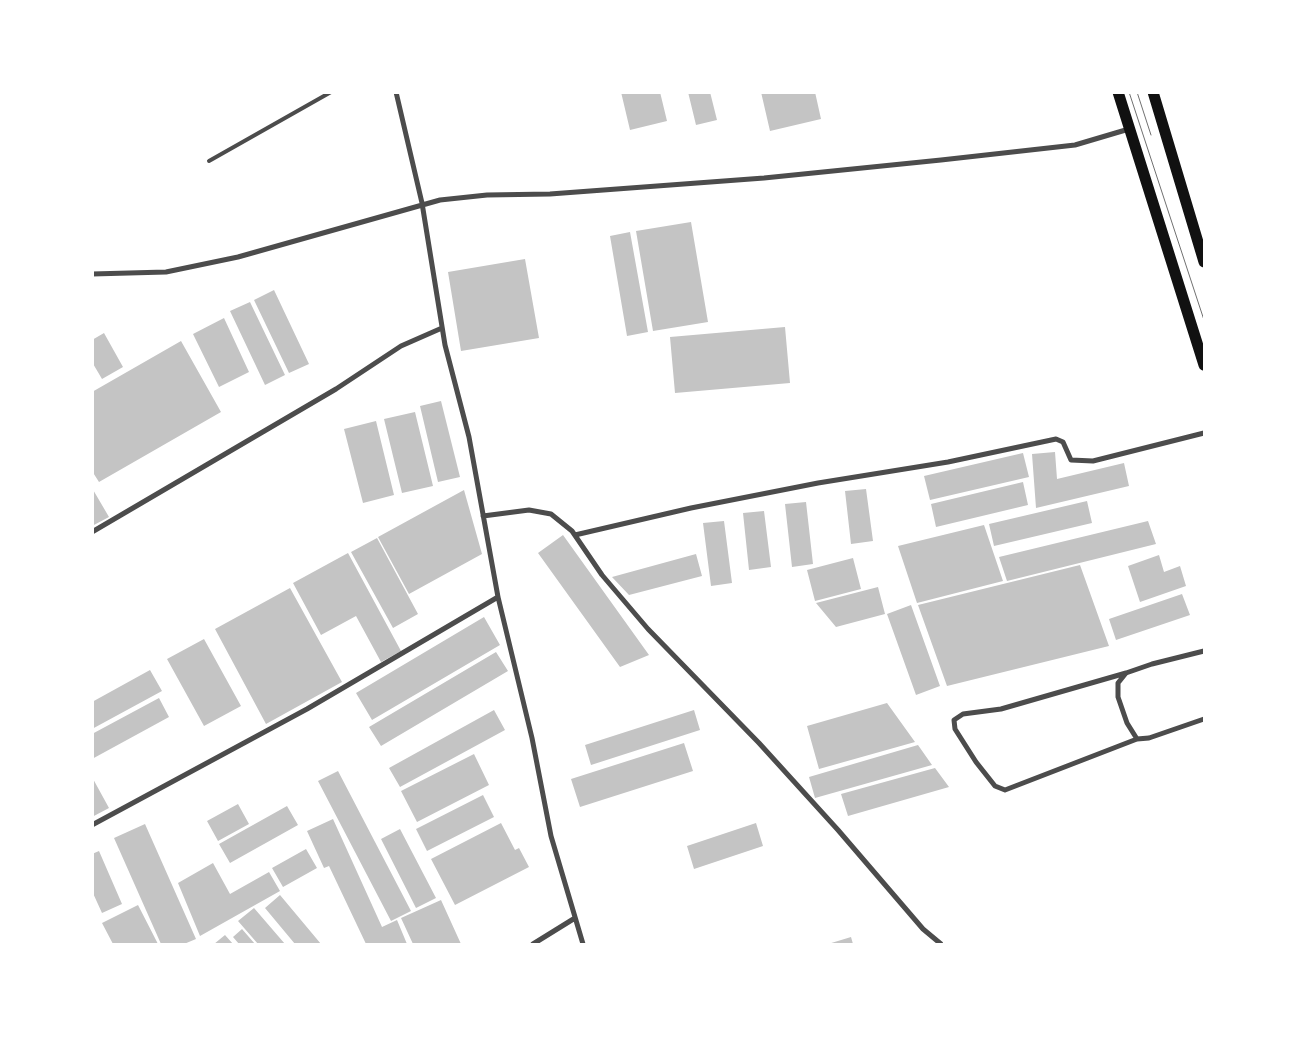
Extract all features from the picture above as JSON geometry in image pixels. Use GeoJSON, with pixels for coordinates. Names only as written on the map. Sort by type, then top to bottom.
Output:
{"type":"FeatureCollection","features":[{"type":"Feature","properties":{"kind":"main road"},"geometry":{"type":"LineString","coordinates":[[1118,92],[1204,365]]}},
{"type":"Feature","properties":{"kind":"main road"},"geometry":{"type":"LineString","coordinates":[[1153,92],[1204,262]]}},
{"type":"Feature","properties":{"kind":"street"},"geometry":{"type":"LineString","coordinates":[[396,92],[422,203],[442,328],[469,437],[498,597],[532,738],[551,836],[583,944]]}},
{"type":"Feature","properties":{"kind":"street"},"geometry":{"type":"LineString","coordinates":[[92,274],[166,272],[229,259],[422,203],[487,194],[550,194],[625,189],[941,160],[1075,145],[1130,128]]}},
{"type":"Feature","properties":{"kind":"street"},"geometry":{"type":"LineString","coordinates":[[92,532],[336,389],[401,346],[442,328]]}},
{"type":"Feature","properties":{"kind":"street"},"geometry":{"type":"LineString","coordinates":[[576,535],[691,508],[808,484],[948,462],[1056,439],[1063,442],[1071,460],[1093,461],[1204,433]]}},
{"type":"Feature","properties":{"kind":"street"},"geometry":{"type":"LineString","coordinates":[[483,516],[529,510],[551,514],[576,535],[602,574],[648,629],[765,750],[838,830],[923,930],[941,944]]}},
{"type":"Feature","properties":{"kind":"street"},"geometry":{"type":"LineString","coordinates":[[92,825],[307,710],[498,597]]}},
{"type":"Feature","properties":{"kind":"street"},"geometry":{"type":"LineString","coordinates":[[1204,651],[1152,664],[1001,709],[963,714],[954,720],[955,729],[976,762],[995,786],[1004,790],[1137,739],[1149,738],[1204,719]]}},
{"type":"Feature","properties":{"kind":"street"},"geometry":{"type":"LineString","coordinates":[[1126,673],[1118,683],[1118,697],[1127,723],[1137,739]]}},
{"type":"Feature","properties":{"kind":"street"},"geometry":{"type":"LineString","coordinates":[[533,944],[575,918]]}},
{"type":"Feature","properties":{"kind":"lane"},"geometry":{"type":"LineString","coordinates":[[209,161],[330,92]]}},
{"type":"Feature","properties":{"kind":"building"},"geometry":{"type":"Polygon","coordinates":[[[621,92],[660,92],[667,121],[630,130],[621,92]]]}},
{"type":"Feature","properties":{"kind":"building"},"geometry":{"type":"Polygon","coordinates":[[[688,92],[710,92],[717,120],[696,125],[688,92]]]}},
{"type":"Feature","properties":{"kind":"building"},"geometry":{"type":"Polygon","coordinates":[[[761,92],[815,92],[821,119],[770,131],[761,92]]]}},
{"type":"Feature","properties":{"kind":"building"},"geometry":{"type":"Polygon","coordinates":[[[691,222],[708,322],[653,331],[636,231],[691,222]]]}},
{"type":"Feature","properties":{"kind":"building"},"geometry":{"type":"Polygon","coordinates":[[[630,232],[648,332],[627,336],[610,236],[630,232]]]}},
{"type":"Feature","properties":{"kind":"building"},"geometry":{"type":"Polygon","coordinates":[[[525,259],[539,338],[461,351],[448,272],[525,259]]]}},
{"type":"Feature","properties":{"kind":"building"},"geometry":{"type":"Polygon","coordinates":[[[274,290],[309,364],[289,373],[254,300],[274,290]]]}},
{"type":"Feature","properties":{"kind":"building"},"geometry":{"type":"Polygon","coordinates":[[[250,302],[285,375],[265,385],[230,311],[250,302]]]}},
{"type":"Feature","properties":{"kind":"building"},"geometry":{"type":"Polygon","coordinates":[[[224,318],[249,372],[219,387],[193,334],[224,318]]]}},
{"type":"Feature","properties":{"kind":"building"},"geometry":{"type":"Polygon","coordinates":[[[785,327],[790,383],[675,393],[670,337],[785,327]]]}},
{"type":"Feature","properties":{"kind":"building"},"geometry":{"type":"Polygon","coordinates":[[[104,333],[123,367],[102,379],[92,362],[92,340],[104,333]]]}},
{"type":"Feature","properties":{"kind":"building"},"geometry":{"type":"Polygon","coordinates":[[[181,341],[221,412],[99,482],[92,471],[92,392],[181,341]]]}},
{"type":"Feature","properties":{"kind":"building"},"geometry":{"type":"Polygon","coordinates":[[[441,401],[460,477],[438,482],[420,406],[441,401]]]}},
{"type":"Feature","properties":{"kind":"building"},"geometry":{"type":"Polygon","coordinates":[[[415,412],[433,486],[402,493],[384,419],[415,412]]]}},
{"type":"Feature","properties":{"kind":"building"},"geometry":{"type":"Polygon","coordinates":[[[376,421],[394,495],[363,503],[344,429],[376,421]]]}},
{"type":"Feature","properties":{"kind":"building"},"geometry":{"type":"Polygon","coordinates":[[[1055,452],[1057,479],[1124,463],[1129,486],[1036,508],[1032,454],[1055,452]]]}},
{"type":"Feature","properties":{"kind":"building"},"geometry":{"type":"Polygon","coordinates":[[[1023,453],[1029,477],[930,500],[924,476],[1023,453]]]}},
{"type":"Feature","properties":{"kind":"building"},"geometry":{"type":"Polygon","coordinates":[[[1023,482],[1028,505],[936,527],[931,504],[1023,482]]]}},
{"type":"Feature","properties":{"kind":"building"},"geometry":{"type":"Polygon","coordinates":[[[92,488],[109,517],[92,526],[92,488]]]}},
{"type":"Feature","properties":{"kind":"building"},"geometry":{"type":"Polygon","coordinates":[[[866,489],[873,541],[851,544],[845,491],[866,489]]]}},
{"type":"Feature","properties":{"kind":"building"},"geometry":{"type":"Polygon","coordinates":[[[464,490],[482,554],[409,594],[378,537],[464,490]]]}},
{"type":"Feature","properties":{"kind":"building"},"geometry":{"type":"Polygon","coordinates":[[[1087,501],[1092,523],[994,546],[989,524],[1087,501]]]}},
{"type":"Feature","properties":{"kind":"building"},"geometry":{"type":"Polygon","coordinates":[[[806,502],[813,564],[792,567],[785,504],[806,502]]]}},
{"type":"Feature","properties":{"kind":"building"},"geometry":{"type":"Polygon","coordinates":[[[764,511],[771,567],[749,570],[743,513],[764,511]]]}},
{"type":"Feature","properties":{"kind":"building"},"geometry":{"type":"Polygon","coordinates":[[[724,521],[732,583],[711,586],[703,523],[724,521]]]}},
{"type":"Feature","properties":{"kind":"building"},"geometry":{"type":"Polygon","coordinates":[[[1148,521],[1156,544],[1007,581],[999,557],[1148,521]]]}},
{"type":"Feature","properties":{"kind":"building"},"geometry":{"type":"Polygon","coordinates":[[[984,525],[1003,581],[917,603],[898,546],[984,525]]]}},
{"type":"Feature","properties":{"kind":"building"},"geometry":{"type":"Polygon","coordinates":[[[563,535],[649,655],[620,667],[538,553],[563,535]]]}},
{"type":"Feature","properties":{"kind":"building"},"geometry":{"type":"Polygon","coordinates":[[[377,538],[418,614],[393,628],[351,552],[377,538]]]}},
{"type":"Feature","properties":{"kind":"building"},"geometry":{"type":"Polygon","coordinates":[[[348,553],[401,651],[381,662],[356,616],[321,635],[293,583],[348,553]]]}},
{"type":"Feature","properties":{"kind":"building"},"geometry":{"type":"Polygon","coordinates":[[[696,554],[702,576],[629,595],[612,577],[696,554]]]}},
{"type":"Feature","properties":{"kind":"building"},"geometry":{"type":"Polygon","coordinates":[[[1159,555],[1164,572],[1180,566],[1186,586],[1140,602],[1128,566],[1159,555]]]}},
{"type":"Feature","properties":{"kind":"building"},"geometry":{"type":"Polygon","coordinates":[[[853,558],[861,589],[815,601],[807,570],[853,558]]]}},
{"type":"Feature","properties":{"kind":"building"},"geometry":{"type":"Polygon","coordinates":[[[1080,565],[1109,646],[947,686],[918,605],[1080,565]]]}},
{"type":"Feature","properties":{"kind":"building"},"geometry":{"type":"Polygon","coordinates":[[[878,587],[885,614],[836,627],[816,603],[878,587]]]}},
{"type":"Feature","properties":{"kind":"building"},"geometry":{"type":"Polygon","coordinates":[[[290,588],[342,682],[266,724],[215,629],[290,588]]]}},
{"type":"Feature","properties":{"kind":"building"},"geometry":{"type":"Polygon","coordinates":[[[1182,594],[1190,615],[1116,640],[1109,619],[1182,594]]]}},
{"type":"Feature","properties":{"kind":"building"},"geometry":{"type":"Polygon","coordinates":[[[911,605],[940,686],[916,695],[887,614],[911,605]]]}},
{"type":"Feature","properties":{"kind":"building"},"geometry":{"type":"Polygon","coordinates":[[[484,617],[500,645],[372,720],[356,693],[484,617]]]}},
{"type":"Feature","properties":{"kind":"building"},"geometry":{"type":"Polygon","coordinates":[[[204,639],[241,706],[204,726],[167,659],[204,639]]]}},
{"type":"Feature","properties":{"kind":"building"},"geometry":{"type":"Polygon","coordinates":[[[496,652],[508,671],[381,746],[369,727],[496,652]]]}},
{"type":"Feature","properties":{"kind":"building"},"geometry":{"type":"Polygon","coordinates":[[[150,670],[162,691],[92,729],[92,702],[150,670]]]}},
{"type":"Feature","properties":{"kind":"building"},"geometry":{"type":"Polygon","coordinates":[[[159,698],[169,717],[92,759],[92,734],[159,698]]]}},
{"type":"Feature","properties":{"kind":"building"},"geometry":{"type":"Polygon","coordinates":[[[887,703],[915,742],[819,769],[807,726],[887,703]]]}},
{"type":"Feature","properties":{"kind":"building"},"geometry":{"type":"Polygon","coordinates":[[[494,710],[505,730],[400,787],[389,768],[494,710]]]}},
{"type":"Feature","properties":{"kind":"building"},"geometry":{"type":"Polygon","coordinates":[[[694,710],[700,730],[591,765],[585,745],[694,710]]]}},
{"type":"Feature","properties":{"kind":"building"},"geometry":{"type":"Polygon","coordinates":[[[684,743],[693,771],[580,807],[571,779],[684,743]]]}},
{"type":"Feature","properties":{"kind":"building"},"geometry":{"type":"Polygon","coordinates":[[[918,745],[932,765],[815,798],[809,777],[918,745]]]}},
{"type":"Feature","properties":{"kind":"building"},"geometry":{"type":"Polygon","coordinates":[[[474,754],[489,785],[417,822],[401,791],[474,754]]]}},
{"type":"Feature","properties":{"kind":"building"},"geometry":{"type":"Polygon","coordinates":[[[935,768],[949,787],[848,816],[841,794],[935,768]]]}},
{"type":"Feature","properties":{"kind":"building"},"geometry":{"type":"Polygon","coordinates":[[[338,771],[411,911],[391,921],[318,781],[338,771]]]}},
{"type":"Feature","properties":{"kind":"building"},"geometry":{"type":"Polygon","coordinates":[[[92,777],[109,808],[92,817],[92,777]]]}},
{"type":"Feature","properties":{"kind":"building"},"geometry":{"type":"Polygon","coordinates":[[[483,795],[494,817],[427,851],[416,829],[483,795]]]}},
{"type":"Feature","properties":{"kind":"building"},"geometry":{"type":"Polygon","coordinates":[[[238,804],[249,824],[218,841],[207,821],[238,804]]]}},
{"type":"Feature","properties":{"kind":"building"},"geometry":{"type":"Polygon","coordinates":[[[287,806],[298,825],[230,863],[219,844],[287,806]]]}},
{"type":"Feature","properties":{"kind":"building"},"geometry":{"type":"Polygon","coordinates":[[[333,819],[382,927],[397,920],[407,944],[366,944],[329,866],[324,868],[307,831],[333,819]]]}},
{"type":"Feature","properties":{"kind":"building"},"geometry":{"type":"Polygon","coordinates":[[[501,823],[515,850],[519,848],[529,867],[455,905],[431,859],[501,823]]]}},
{"type":"Feature","properties":{"kind":"building"},"geometry":{"type":"Polygon","coordinates":[[[756,823],[763,846],[694,869],[687,846],[756,823]]]}},
{"type":"Feature","properties":{"kind":"building"},"geometry":{"type":"Polygon","coordinates":[[[145,824],[196,939],[184,944],[161,944],[114,838],[145,824]]]}},
{"type":"Feature","properties":{"kind":"building"},"geometry":{"type":"Polygon","coordinates":[[[400,829],[436,898],[416,908],[381,839],[400,829]]]}},
{"type":"Feature","properties":{"kind":"building"},"geometry":{"type":"Polygon","coordinates":[[[306,849],[317,868],[283,887],[272,868],[306,849]]]}},
{"type":"Feature","properties":{"kind":"building"},"geometry":{"type":"Polygon","coordinates":[[[99,851],[122,904],[102,913],[92,891],[92,854],[99,851]]]}},
{"type":"Feature","properties":{"kind":"building"},"geometry":{"type":"Polygon","coordinates":[[[213,863],[230,894],[269,872],[280,891],[200,936],[178,883],[213,863]]]}},
{"type":"Feature","properties":{"kind":"building"},"geometry":{"type":"Polygon","coordinates":[[[280,895],[321,944],[295,944],[265,908],[280,895]]]}},
{"type":"Feature","properties":{"kind":"building"},"geometry":{"type":"Polygon","coordinates":[[[441,900],[461,944],[413,944],[401,918],[441,900]]]}},
{"type":"Feature","properties":{"kind":"building"},"geometry":{"type":"Polygon","coordinates":[[[138,905],[158,944],[113,944],[102,923],[138,905]]]}},
{"type":"Feature","properties":{"kind":"building"},"geometry":{"type":"Polygon","coordinates":[[[254,908],[285,944],[258,944],[238,921],[254,908]]]}},
{"type":"Feature","properties":{"kind":"building"},"geometry":{"type":"Polygon","coordinates":[[[242,929],[255,944],[239,944],[233,937],[242,929]]]}},
{"type":"Feature","properties":{"kind":"building"},"geometry":{"type":"Polygon","coordinates":[[[225,935],[233,944],[214,944],[225,935]]]}},
{"type":"Feature","properties":{"kind":"building"},"geometry":{"type":"Polygon","coordinates":[[[851,937],[853,944],[828,944],[851,937]]]}},
{"type":"Feature","properties":{"kind":"tram line"},"geometry":{"type":"LineString","coordinates":[[1129,92],[1204,320]]}},
{"type":"Feature","properties":{"kind":"tram line"},"geometry":{"type":"LineString","coordinates":[[1137,92],[1151,135]]}}]}
